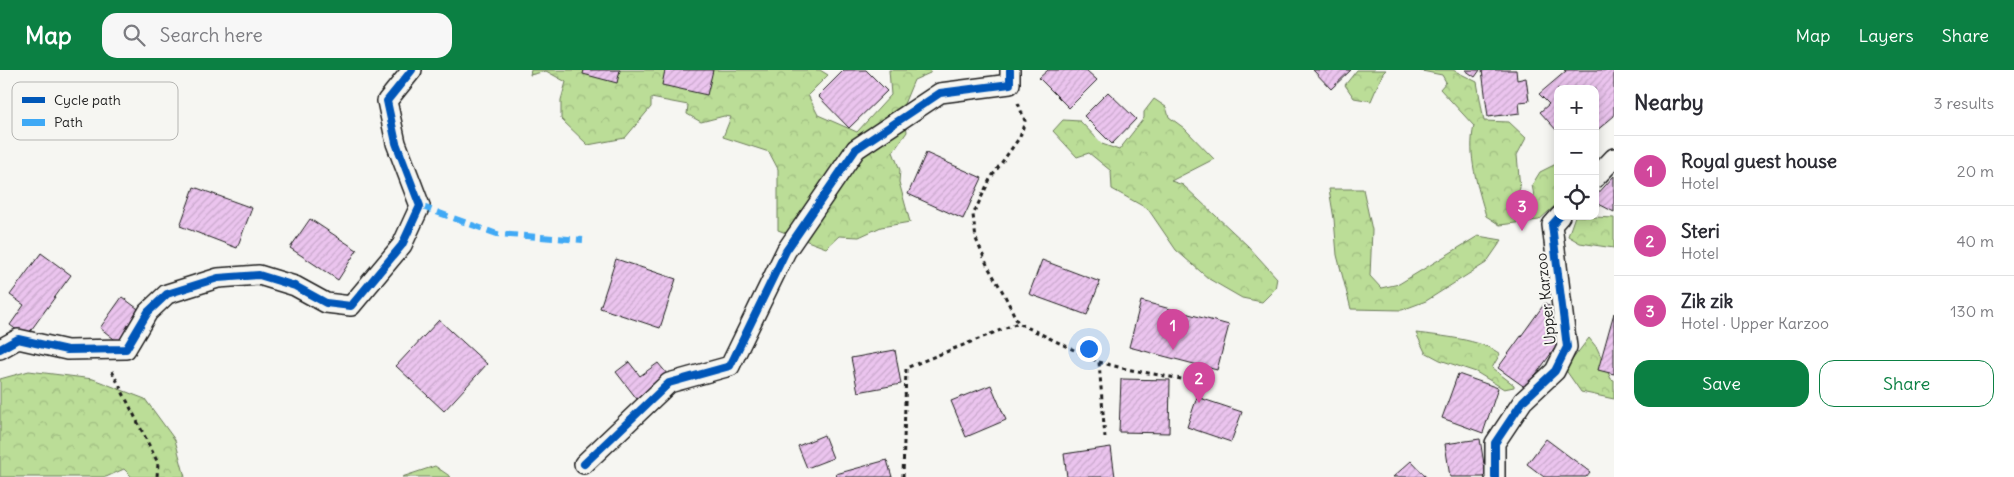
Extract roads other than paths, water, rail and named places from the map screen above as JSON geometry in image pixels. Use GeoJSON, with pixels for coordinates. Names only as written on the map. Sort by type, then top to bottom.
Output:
{"type":"FeatureCollection","features":[{"type":"Feature","properties":{"kind":"street"},"geometry":{"type":"LineString","coordinates":[[0,349],[18,339],[67,350],[126,349],[148,312],[167,294],[218,278],[259,275],[295,286],[326,303],[351,306],[402,245],[420,206],[396,143],[387,101],[412,70]]}},
{"type":"Feature","properties":{"kind":"street"},"geometry":{"type":"LineString","coordinates":[[584,464],[669,383],[730,366],[786,252],[856,149],[940,93],[1010,77]]}},
{"type":"Feature","properties":{"kind":"street"},"geometry":{"type":"LineString","coordinates":[[1598,175],[1614,158]]}},
{"type":"Feature","properties":{"kind":"street","name":"Upper Karzoo"},"geometry":{"type":"LineString","coordinates":[[1495,477],[1495,443],[1523,401],[1555,371],[1567,347],[1552,224],[1556,220]]}},
{"type":"Feature","properties":{"kind":"place","name":"Zik zik"},"geometry":{"type":"Point","coordinates":[1522,231]}},
{"type":"Feature","properties":{"kind":"place","name":"Royal guest house"},"geometry":{"type":"Point","coordinates":[1173,350]}},
{"type":"Feature","properties":{"kind":"place","name":"Steri"},"geometry":{"type":"Point","coordinates":[1199,403]}}]}
